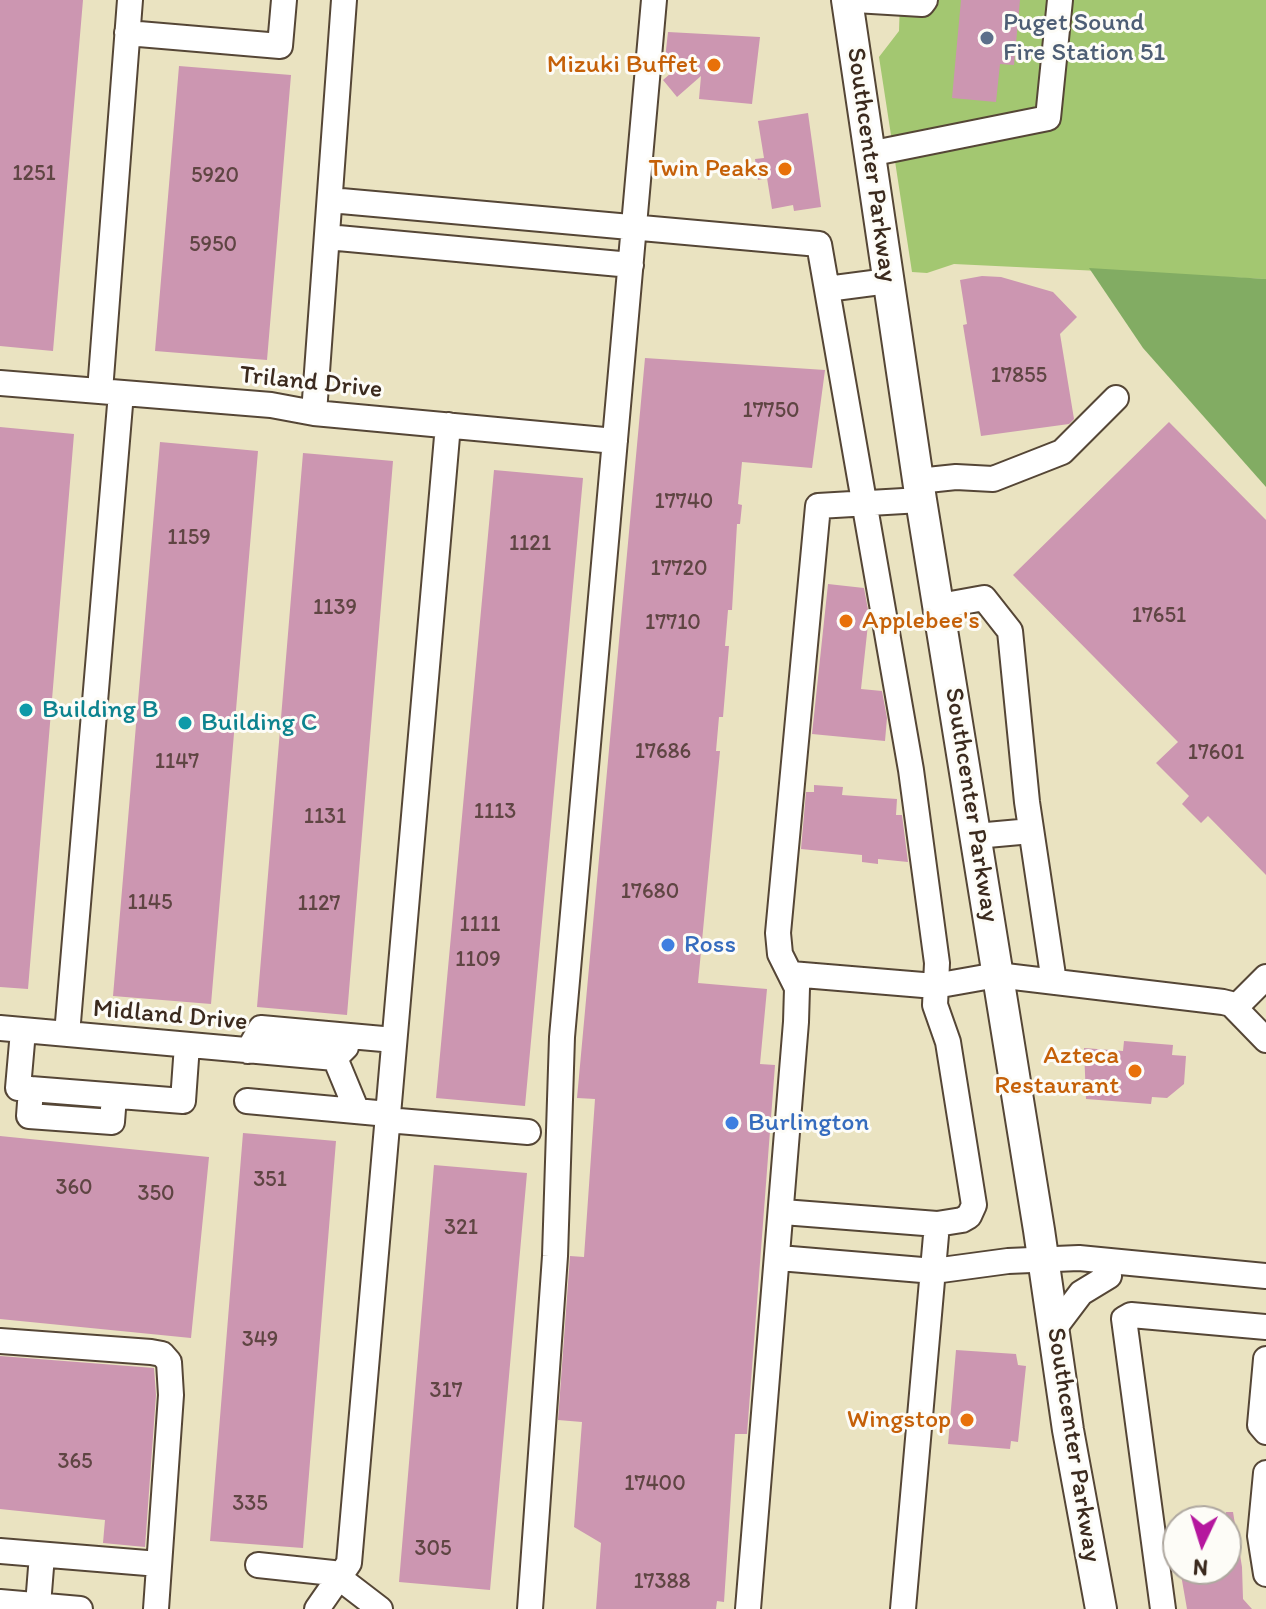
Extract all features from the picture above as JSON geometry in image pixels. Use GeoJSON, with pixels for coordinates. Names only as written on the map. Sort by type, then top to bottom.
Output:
{"type":"FeatureCollection","features":[{"type":"Feature","properties":{"kind":"main road","name":"Southcenter Parkway"},"geometry":{"type":"LineString","coordinates":[[847,0],[919,491],[940,606],[1053,1330],[1101,1609]]}},
{"type":"Feature","properties":{"kind":"street"},"geometry":{"type":"LineString","coordinates":[[67,1034],[111,392],[130,0]]}},
{"type":"Feature","properties":{"kind":"street"},"geometry":{"type":"LineString","coordinates":[[127,33],[280,46],[284,0]]}},
{"type":"Feature","properties":{"kind":"street"},"geometry":{"type":"LineString","coordinates":[[314,413],[344,0]]}},
{"type":"Feature","properties":{"kind":"street"},"geometry":{"type":"LineString","coordinates":[[530,1609],[555,1256],[562,1037],[654,0]]}},
{"type":"Feature","properties":{"kind":"street"},"geometry":{"type":"LineString","coordinates":[[855,0],[922,4],[925,0]]}},
{"type":"Feature","properties":{"kind":"street"},"geometry":{"type":"LineString","coordinates":[[869,154],[1048,118],[1060,0]]}},
{"type":"Feature","properties":{"kind":"street"},"geometry":{"type":"LineString","coordinates":[[330,200],[819,244],[867,504],[911,770],[937,963],[935,1005],[948,1042],[974,1205],[969,1216],[962,1220],[937,1224],[783,1212]]}},
{"type":"Feature","properties":{"kind":"street"},"geometry":{"type":"LineString","coordinates":[[327,237],[631,265]]}},
{"type":"Feature","properties":{"kind":"street"},"geometry":{"type":"LineString","coordinates":[[827,289],[888,281]]}},
{"type":"Feature","properties":{"kind":"street","name":"Triland Drive"},"geometry":{"type":"LineString","coordinates":[[0,383],[271,405],[314,413],[615,441]]}},
{"type":"Feature","properties":{"kind":"street"},"geometry":{"type":"LineString","coordinates":[[748,1609],[783,1212],[797,988],[780,954],[778,933],[818,506],[867,504],[919,491],[993,479],[1062,452],[1116,398]]}},
{"type":"Feature","properties":{"kind":"street"},"geometry":{"type":"LineString","coordinates":[[317,1609],[349,1563],[448,425]]}},
{"type":"Feature","properties":{"kind":"street"},"geometry":{"type":"LineString","coordinates":[[940,606],[984,598],[1010,631],[1031,831],[1054,982]]}},
{"type":"Feature","properties":{"kind":"street"},"geometry":{"type":"LineString","coordinates":[[976,836],[1031,831]]}},
{"type":"Feature","properties":{"kind":"street"},"geometry":{"type":"LineString","coordinates":[[791,974],[935,986],[997,975],[1223,1002],[1235,1008],[1266,1040]]}},
{"type":"Feature","properties":{"kind":"street"},"geometry":{"type":"LineString","coordinates":[[1235,1008],[1266,977]]}},
{"type":"Feature","properties":{"kind":"street"},"geometry":{"type":"LineString","coordinates":[[248,1051],[261,1028],[394,1040]]}},
{"type":"Feature","properties":{"kind":"street"},"geometry":{"type":"LineString","coordinates":[[12,1030],[17,1083],[29,1116],[112,1122],[114,1096],[183,1101],[187,1045]]}},
{"type":"Feature","properties":{"kind":"street","name":"Midland Drive"},"geometry":{"type":"LineString","coordinates":[[12,1030],[335,1058]]}},
{"type":"Feature","properties":{"kind":"street"},"geometry":{"type":"LineString","coordinates":[[357,1111],[335,1058],[358,1036]]}},
{"type":"Feature","properties":{"kind":"street"},"geometry":{"type":"LineString","coordinates":[[247,1101],[528,1132]]}},
{"type":"Feature","properties":{"kind":"street"},"geometry":{"type":"LineString","coordinates":[[903,1609],[937,1224]]}},
{"type":"Feature","properties":{"kind":"street"},"geometry":{"type":"LineString","coordinates":[[779,1258],[934,1271],[1079,1258],[1266,1276]]}},
{"type":"Feature","properties":{"kind":"street"},"geometry":{"type":"LineString","coordinates":[[1044,1259],[1078,1274],[1266,1291]]}},
{"type":"Feature","properties":{"kind":"street"},"geometry":{"type":"LineString","coordinates":[[1053,1330],[1081,1293],[1109,1276]]}},
{"type":"Feature","properties":{"kind":"street"},"geometry":{"type":"LineString","coordinates":[[1163,1609],[1124,1319],[1131,1315],[1266,1327]]}},
{"type":"Feature","properties":{"kind":"street"},"geometry":{"type":"LineString","coordinates":[[0,1341],[162,1354],[169,1362],[171,1395],[156,1609]]}},
{"type":"Feature","properties":{"kind":"street"},"geometry":{"type":"LineString","coordinates":[[1266,1359],[1260,1425],[1266,1432]]}},
{"type":"Feature","properties":{"kind":"street"},"geometry":{"type":"LineString","coordinates":[[1266,1473],[1260,1536],[1266,1574]]}},
{"type":"Feature","properties":{"kind":"street"},"geometry":{"type":"LineString","coordinates":[[0,1551],[159,1564]]}},
{"type":"Feature","properties":{"kind":"street"},"geometry":{"type":"LineString","coordinates":[[38,1605],[42,1555]]}},
{"type":"Feature","properties":{"kind":"street"},"geometry":{"type":"LineString","coordinates":[[258,1565],[315,1569],[338,1577],[380,1609]]}},
{"type":"Feature","properties":{"kind":"street"},"geometry":{"type":"LineString","coordinates":[[0,1602],[80,1609]]}},
{"type":"Feature","properties":{"kind":"green space"},"geometry":{"type":"Polygon","coordinates":[[[900,0],[1266,0],[1266,279],[954,264],[927,273],[912,272],[879,57],[899,31],[900,0]]]}},
{"type":"Feature","properties":{"kind":"green space"},"geometry":{"type":"Polygon","coordinates":[[[1089,268],[1266,279],[1266,487],[1143,348],[1089,268]]]}},
{"type":"Feature","properties":{"kind":"building"},"geometry":{"type":"Polygon","coordinates":[[[0,0],[83,0],[53,351],[0,346],[0,0]]]}},
{"type":"Feature","properties":{"kind":"building","name":"Puget Sound Fire Station 51"},"geometry":{"type":"Polygon","coordinates":[[[961,0],[1020,0],[1014,65],[1000,64],[996,102],[952,98],[961,0]]]}},
{"type":"Feature","properties":{"kind":"building","name":"Mizuki Buffet"},"geometry":{"type":"Polygon","coordinates":[[[668,32],[760,37],[752,104],[699,99],[701,76],[677,97],[663,80],[686,60],[665,59],[668,32]]]}},
{"type":"Feature","properties":{"kind":"building"},"geometry":{"type":"Polygon","coordinates":[[[179,66],[291,75],[267,360],[155,351],[179,66]]]}},
{"type":"Feature","properties":{"kind":"building","name":"Twin Peaks"},"geometry":{"type":"Polygon","coordinates":[[[808,113],[821,207],[794,211],[793,205],[772,209],[767,178],[758,180],[755,159],[764,158],[758,121],[808,113]]]}},
{"type":"Feature","properties":{"kind":"building"},"geometry":{"type":"Polygon","coordinates":[[[1001,277],[1053,292],[1077,317],[1060,334],[1074,419],[1069,424],[981,436],[963,325],[967,324],[960,280],[1001,277]]]}},
{"type":"Feature","properties":{"kind":"building"},"geometry":{"type":"Polygon","coordinates":[[[645,358],[825,370],[812,468],[742,462],[738,504],[742,505],[740,524],[737,524],[732,610],[728,610],[725,646],[729,646],[723,717],[719,717],[716,751],[720,751],[698,983],[767,989],[760,1064],[775,1065],[747,1434],[735,1434],[724,1602],[717,1601],[716,1609],[596,1609],[601,1543],[574,1527],[582,1422],[558,1420],[570,1256],[584,1257],[595,1099],[577,1098],[645,358]]]}},
{"type":"Feature","properties":{"kind":"building"},"geometry":{"type":"Polygon","coordinates":[[[1169,422],[1266,520],[1266,875],[1208,816],[1201,823],[1182,804],[1189,796],[1156,763],[1178,742],[1013,575],[1169,422]]]}},
{"type":"Feature","properties":{"kind":"building","name":"Building B"},"geometry":{"type":"Polygon","coordinates":[[[0,427],[74,434],[28,989],[0,987],[0,427]]]}},
{"type":"Feature","properties":{"kind":"building","name":"Building C"},"geometry":{"type":"Polygon","coordinates":[[[160,442],[258,451],[211,1004],[113,996],[160,442]]]}},
{"type":"Feature","properties":{"kind":"building"},"geometry":{"type":"Polygon","coordinates":[[[303,453],[393,461],[347,1015],[257,1007],[303,453]]]}},
{"type":"Feature","properties":{"kind":"building"},"geometry":{"type":"Polygon","coordinates":[[[494,470],[583,478],[525,1106],[436,1098],[494,470]]]}},
{"type":"Feature","properties":{"kind":"building"},"geometry":{"type":"Polygon","coordinates":[[[828,584],[864,588],[869,615],[861,689],[882,691],[887,718],[885,741],[812,734],[828,584]]]}},
{"type":"Feature","properties":{"kind":"building"},"geometry":{"type":"Polygon","coordinates":[[[814,785],[843,787],[842,795],[897,799],[896,815],[902,815],[908,862],[878,859],[878,864],[862,862],[862,855],[801,849],[806,792],[814,792],[814,785]]]}},
{"type":"Feature","properties":{"kind":"building","name":"Azteca Restaurant"},"geometry":{"type":"Polygon","coordinates":[[[1124,1041],[1173,1045],[1172,1055],[1186,1056],[1184,1084],[1167,1098],[1152,1097],[1151,1104],[1086,1099],[1084,1048],[1123,1051],[1124,1041]]]}},
{"type":"Feature","properties":{"kind":"building"},"geometry":{"type":"Polygon","coordinates":[[[243,1133],[336,1141],[303,1548],[210,1541],[243,1133]]]}},
{"type":"Feature","properties":{"kind":"building"},"geometry":{"type":"Polygon","coordinates":[[[0,1136],[209,1157],[191,1338],[0,1319],[0,1136]]]}},
{"type":"Feature","properties":{"kind":"building"},"geometry":{"type":"Polygon","coordinates":[[[434,1165],[527,1173],[490,1590],[399,1582],[434,1165]]]}},
{"type":"Feature","properties":{"kind":"building"},"geometry":{"type":"Polygon","coordinates":[[[956,1350],[1016,1354],[1018,1365],[1026,1366],[1018,1442],[1011,1441],[1010,1449],[948,1444],[956,1350]]]}},
{"type":"Feature","properties":{"kind":"building"},"geometry":{"type":"Polygon","coordinates":[[[0,1356],[154,1368],[156,1395],[145,1547],[103,1543],[105,1520],[0,1509],[0,1356]]]}},
{"type":"Feature","properties":{"kind":"building"},"geometry":{"type":"Polygon","coordinates":[[[1242,1567],[1243,1599],[1252,1609],[1187,1609],[1183,1585],[1242,1585],[1242,1567]]]}},
{"type":"Feature","properties":{"kind":"place","name":"Puget Sound Fire Station 51"},"geometry":{"type":"Point","coordinates":[987,38]}},
{"type":"Feature","properties":{"kind":"place","name":"Mizuki Buffet"},"geometry":{"type":"Point","coordinates":[714,65]}},
{"type":"Feature","properties":{"kind":"place","name":"Twin Peaks"},"geometry":{"type":"Point","coordinates":[785,169]}},
{"type":"Feature","properties":{"kind":"place","name":"Applebee's"},"geometry":{"type":"Point","coordinates":[846,621]}},
{"type":"Feature","properties":{"kind":"place","name":"Building B"},"geometry":{"type":"Point","coordinates":[26,710]}},
{"type":"Feature","properties":{"kind":"place","name":"Building C"},"geometry":{"type":"Point","coordinates":[185,723]}},
{"type":"Feature","properties":{"kind":"place","name":"Ross"},"geometry":{"type":"Point","coordinates":[668,945]}},
{"type":"Feature","properties":{"kind":"place","name":"Azteca Restaurant"},"geometry":{"type":"Point","coordinates":[1135,1071]}},
{"type":"Feature","properties":{"kind":"place","name":"Burlington"},"geometry":{"type":"Point","coordinates":[732,1123]}},
{"type":"Feature","properties":{"kind":"place","name":"Wingstop"},"geometry":{"type":"Point","coordinates":[967,1420]}}]}
